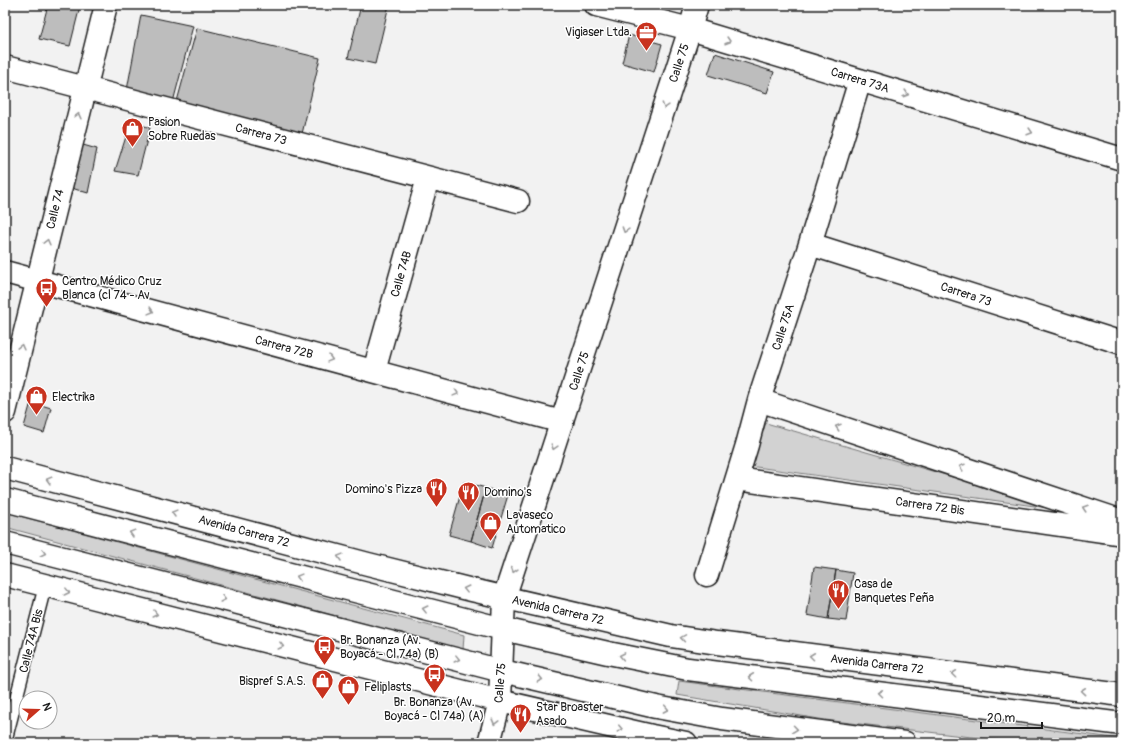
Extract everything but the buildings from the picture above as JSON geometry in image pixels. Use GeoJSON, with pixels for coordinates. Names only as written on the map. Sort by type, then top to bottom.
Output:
{"type":"FeatureCollection","features":[{"type":"Feature","properties":{"kind":"main road","name":"Calle 74"},"geometry":{"type":"LineString","coordinates":[[5,412],[106,5]]}},
{"type":"Feature","properties":{"kind":"main road","name":"Carrera 73A"},"geometry":{"type":"LineString","coordinates":[[596,5],[690,29],[1122,159]]}},
{"type":"Feature","properties":{"kind":"main road","name":"Calle 75"},"geometry":{"type":"LineString","coordinates":[[489,743],[500,701],[504,598],[697,5]]}},
{"type":"Feature","properties":{"kind":"main road","name":"Carrera 73"},"geometry":{"type":"LineString","coordinates":[[5,67],[518,201]]}},
{"type":"Feature","properties":{"kind":"main road","name":"Calle 75A"},"geometry":{"type":"LineString","coordinates":[[707,575],[748,445],[759,400],[810,244],[860,80]]}},
{"type":"Feature","properties":{"kind":"main road","name":"Calle 74B"},"geometry":{"type":"LineString","coordinates":[[374,371],[428,178]]}},
{"type":"Feature","properties":{"kind":"main road","name":"Carrera 73"},"geometry":{"type":"LineString","coordinates":[[810,244],[1122,343]]}},
{"type":"Feature","properties":{"kind":"main road","name":"Carrera 72B"},"geometry":{"type":"LineString","coordinates":[[5,272],[562,422]]}},
{"type":"Feature","properties":{"kind":"main road"},"geometry":{"type":"LineString","coordinates":[[759,400],[1122,521]]}},
{"type":"Feature","properties":{"kind":"main road","name":"Avenida Carrera 72"},"geometry":{"type":"LineString","coordinates":[[5,468],[360,562],[504,598],[671,636],[1122,695]]}},
{"type":"Feature","properties":{"kind":"main road","name":"Carrera 72 Bis"},"geometry":{"type":"LineString","coordinates":[[737,479],[1117,533],[1122,531]]}},
{"type":"Feature","properties":{"kind":"main road"},"geometry":{"type":"LineString","coordinates":[[5,500],[503,629],[608,653],[688,669],[1122,724]]}},
{"type":"Feature","properties":{"kind":"main road"},"geometry":{"type":"LineString","coordinates":[[5,543],[502,670],[664,708],[841,738],[905,743]]}},
{"type":"Feature","properties":{"kind":"main road"},"geometry":{"type":"LineString","coordinates":[[5,575],[500,701],[686,743]]}},
{"type":"Feature","properties":{"kind":"main road"},"geometry":{"type":"LineString","coordinates":[[90,597],[198,593]]}},
{"type":"Feature","properties":{"kind":"lane","name":"Calle 74A Bis"},"geometry":{"type":"LineString","coordinates":[[5,742],[45,586]]}},
{"type":"Feature","properties":{"kind":"shaded area"},"geometry":{"type":"Polygon","coordinates":[[[766,423],[1070,511],[749,466],[766,423]]]}},
{"type":"Feature","properties":{"kind":"shaded area"},"geometry":{"type":"Polygon","coordinates":[[[5,512],[464,635],[463,650],[5,527],[5,512]]]}},
{"type":"Feature","properties":{"kind":"shaded area"},"geometry":{"type":"Polygon","coordinates":[[[679,681],[1122,739],[1122,743],[1023,743],[825,720],[677,695],[679,681]]]}},
{"type":"Feature","properties":{"kind":"place","name":"Vigiaser Ltda."},"geometry":{"type":"Point","coordinates":[647,52]}},
{"type":"Feature","properties":{"kind":"place","name":"Pasion Sobre Ruedas"},"geometry":{"type":"Point","coordinates":[133,148]}},
{"type":"Feature","properties":{"kind":"place","name":"Centro Médico Cruz Blanca (cl 74 - Av"},"geometry":{"type":"Point","coordinates":[47,308]}},
{"type":"Feature","properties":{"kind":"place","name":"Electrika"},"geometry":{"type":"Point","coordinates":[37,416]}},
{"type":"Feature","properties":{"kind":"place","name":"Domino's Pizza"},"geometry":{"type":"Point","coordinates":[437,508]}},
{"type":"Feature","properties":{"kind":"place","name":"Domino's"},"geometry":{"type":"Point","coordinates":[468,512]}},
{"type":"Feature","properties":{"kind":"place","name":"Lavaseco Automatico"},"geometry":{"type":"Point","coordinates":[490,542]}},
{"type":"Feature","properties":{"kind":"place","name":"Casa de Banquetes Peña"},"geometry":{"type":"Point","coordinates":[838,610]}},
{"type":"Feature","properties":{"kind":"place","name":"Br. Bonanza (Av. Boyacá - Cl 74a) (B)"},"geometry":{"type":"Point","coordinates":[324,666]}},
{"type":"Feature","properties":{"kind":"place","name":"Br. Bonanza (Av. Boyacá - Cl 74a) (A)"},"geometry":{"type":"Point","coordinates":[434,694]}},
{"type":"Feature","properties":{"kind":"place","name":"Bispref S.A.S."},"geometry":{"type":"Point","coordinates":[322,700]}},
{"type":"Feature","properties":{"kind":"place","name":"Feliplasts"},"geometry":{"type":"Point","coordinates":[348,706]}},
{"type":"Feature","properties":{"kind":"place","name":"Star Broaster Asado"},"geometry":{"type":"Point","coordinates":[521,734]}}]}
